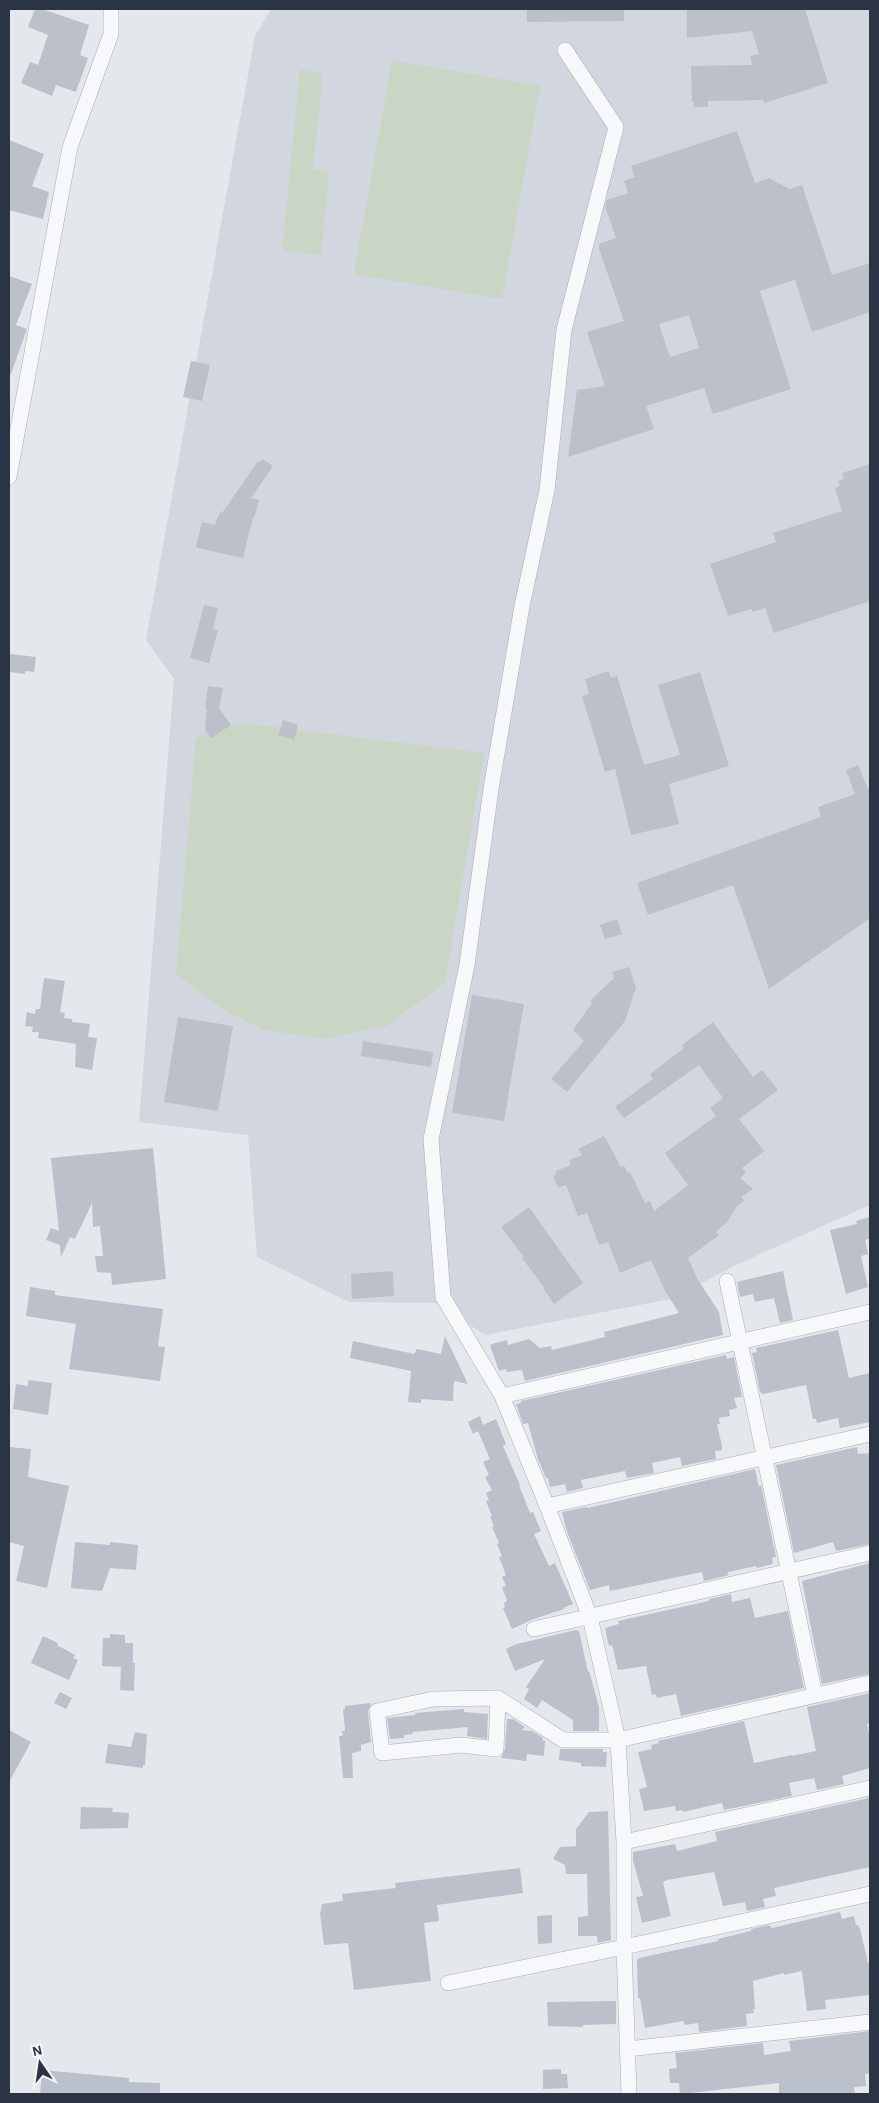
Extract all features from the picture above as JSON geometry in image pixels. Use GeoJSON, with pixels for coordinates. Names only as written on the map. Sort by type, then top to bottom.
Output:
{"type":"FeatureCollection","features":[{"type":"Feature","properties":{"kind":"street"},"geometry":{"type":"LineString","coordinates":[[9,477],[70,147],[111,34],[110,9]]}},
{"type":"Feature","properties":{"kind":"street"},"geometry":{"type":"LineString","coordinates":[[565,50],[616,126],[564,330],[547,490],[522,606],[491,789],[467,966],[431,1139],[443,1297],[502,1396],[547,1506],[590,1617],[618,1740],[624,1842],[624,1948],[629,2094]]}},
{"type":"Feature","properties":{"kind":"street"},"geometry":{"type":"LineString","coordinates":[[727,1282],[815,1696]]}},
{"type":"Feature","properties":{"kind":"street"},"geometry":{"type":"LineString","coordinates":[[502,1396],[870,1312]]}},
{"type":"Feature","properties":{"kind":"street"},"geometry":{"type":"LineString","coordinates":[[547,1506],[870,1434]]}},
{"type":"Feature","properties":{"kind":"street"},"geometry":{"type":"LineString","coordinates":[[534,1629],[870,1553]]}},
{"type":"Feature","properties":{"kind":"street"},"geometry":{"type":"LineString","coordinates":[[498,1698],[496,1750],[461,1745],[382,1753],[377,1711],[433,1699],[498,1698],[563,1740],[618,1740],[870,1683]]}},
{"type":"Feature","properties":{"kind":"street"},"geometry":{"type":"LineString","coordinates":[[624,1842],[870,1788]]}},
{"type":"Feature","properties":{"kind":"street"},"geometry":{"type":"LineString","coordinates":[[448,1983],[624,1948],[870,1894]]}},
{"type":"Feature","properties":{"kind":"street"},"geometry":{"type":"LineString","coordinates":[[628,2049],[870,2022]]}},
{"type":"Feature","properties":{"kind":"shaded area"},"geometry":{"type":"Polygon","coordinates":[[[271,9],[870,9],[870,1205],[736,1265],[671,1299],[485,1335],[436,1303],[349,1302],[257,1257],[248,1135],[139,1122],[174,679],[146,640],[255,36],[271,9]]]}},
{"type":"Feature","properties":{"kind":"green space"},"geometry":{"type":"Polygon","coordinates":[[[392,60],[540,86],[502,299],[354,274],[392,60]]]}},
{"type":"Feature","properties":{"kind":"green space"},"geometry":{"type":"Polygon","coordinates":[[[300,70],[323,73],[313,170],[329,172],[321,255],[282,251],[300,70]]]}},
{"type":"Feature","properties":{"kind":"green space"},"geometry":{"type":"Polygon","coordinates":[[[241,723],[484,753],[445,983],[386,1026],[325,1039],[264,1030],[224,1010],[176,974],[196,738],[241,723]]]}},
{"type":"Feature","properties":{"kind":"building"},"geometry":{"type":"Polygon","coordinates":[[[35,9],[42,9],[89,25],[80,55],[88,58],[76,92],[56,85],[52,96],[21,83],[30,62],[38,65],[48,35],[28,27],[35,9]]]}},
{"type":"Feature","properties":{"kind":"building"},"geometry":{"type":"Polygon","coordinates":[[[527,9],[624,9],[624,21],[527,22],[527,9]]]}},
{"type":"Feature","properties":{"kind":"building"},"geometry":{"type":"Polygon","coordinates":[[[687,9],[805,9],[828,83],[764,103],[763,100],[708,101],[708,107],[694,107],[694,102],[692,102],[691,66],[752,65],[750,56],[759,54],[752,31],[687,38],[687,9]]]}},
{"type":"Feature","properties":{"kind":"building"},"geometry":{"type":"Polygon","coordinates":[[[737,131],[755,183],[769,178],[790,189],[802,185],[832,275],[870,263],[870,312],[812,332],[795,280],[760,291],[791,389],[713,414],[704,388],[646,406],[654,429],[568,457],[577,390],[605,386],[587,332],[624,321],[599,249],[599,244],[616,238],[605,206],[607,200],[628,193],[624,181],[635,177],[631,166],[737,131]],[[689,315],[659,324],[670,357],[699,348],[689,315]]]}},
{"type":"Feature","properties":{"kind":"building"},"geometry":{"type":"Polygon","coordinates":[[[9,140],[44,154],[32,186],[49,192],[43,219],[9,210],[9,140]]]}},
{"type":"Feature","properties":{"kind":"building"},"geometry":{"type":"Polygon","coordinates":[[[9,276],[32,284],[16,325],[27,329],[11,374],[9,374],[9,276]]]}},
{"type":"Feature","properties":{"kind":"building"},"geometry":{"type":"Polygon","coordinates":[[[191,361],[210,365],[202,401],[183,397],[191,361]]]}},
{"type":"Feature","properties":{"kind":"building"},"geometry":{"type":"Polygon","coordinates":[[[262,459],[273,466],[251,498],[259,500],[243,558],[198,548],[196,546],[202,522],[215,525],[220,512],[222,513],[258,461],[260,462],[262,459]]]}},
{"type":"Feature","properties":{"kind":"building"},"geometry":{"type":"Polygon","coordinates":[[[870,464],[870,601],[774,633],[765,608],[753,612],[751,609],[728,616],[710,564],[776,542],[773,533],[842,511],[835,488],[840,486],[838,481],[844,479],[842,473],[870,464]]]}},
{"type":"Feature","properties":{"kind":"building"},"geometry":{"type":"Polygon","coordinates":[[[204,605],[218,608],[213,629],[218,630],[209,663],[190,658],[204,605]]]}},
{"type":"Feature","properties":{"kind":"building"},"geometry":{"type":"Polygon","coordinates":[[[11,654],[36,657],[34,672],[25,671],[25,674],[9,672],[9,656],[11,654]]]}},
{"type":"Feature","properties":{"kind":"building"},"geometry":{"type":"Polygon","coordinates":[[[609,671],[611,678],[617,676],[644,765],[680,755],[658,685],[700,672],[729,766],[669,784],[679,824],[631,835],[615,769],[605,772],[582,696],[589,694],[585,679],[609,671]]]}},
{"type":"Feature","properties":{"kind":"building"},"geometry":{"type":"Polygon","coordinates":[[[208,686],[223,688],[219,708],[231,725],[211,738],[205,730],[208,686]]]}},
{"type":"Feature","properties":{"kind":"building"},"geometry":{"type":"Polygon","coordinates":[[[283,720],[298,725],[294,740],[278,735],[283,720]]]}},
{"type":"Feature","properties":{"kind":"building"},"geometry":{"type":"Polygon","coordinates":[[[858,765],[868,789],[870,788],[870,918],[769,989],[733,885],[648,915],[637,883],[821,817],[818,807],[855,794],[846,770],[858,765]]]}},
{"type":"Feature","properties":{"kind":"building"},"geometry":{"type":"Polygon","coordinates":[[[617,919],[622,934],[605,939],[600,925],[617,919]]]}},
{"type":"Feature","properties":{"kind":"building"},"geometry":{"type":"Polygon","coordinates":[[[629,967],[636,987],[625,1021],[567,1092],[551,1079],[584,1041],[573,1030],[592,1003],[590,1001],[614,978],[612,972],[629,967]]]}},
{"type":"Feature","properties":{"kind":"building"},"geometry":{"type":"Polygon","coordinates":[[[44,978],[65,981],[60,1012],[65,1013],[64,1018],[72,1019],[72,1022],[90,1024],[88,1037],[97,1038],[92,1070],[75,1067],[76,1044],[38,1038],[39,1032],[32,1032],[33,1027],[25,1026],[27,1012],[35,1014],[36,1009],[40,1009],[44,978]]]}},
{"type":"Feature","properties":{"kind":"building"},"geometry":{"type":"Polygon","coordinates":[[[472,995],[524,1004],[504,1121],[452,1113],[472,995]]]}},
{"type":"Feature","properties":{"kind":"building"},"geometry":{"type":"Polygon","coordinates":[[[178,1017],[233,1026],[218,1111],[164,1102],[178,1017]]]}},
{"type":"Feature","properties":{"kind":"building"},"geometry":{"type":"Polygon","coordinates":[[[713,1022],[753,1077],[762,1070],[778,1090],[739,1119],[764,1151],[742,1168],[746,1173],[740,1178],[753,1189],[741,1197],[744,1201],[737,1206],[728,1221],[716,1232],[719,1235],[688,1258],[698,1280],[719,1312],[723,1335],[525,1381],[522,1370],[507,1372],[506,1369],[499,1371],[490,1345],[495,1343],[507,1340],[508,1345],[529,1339],[540,1348],[551,1346],[552,1350],[605,1337],[604,1332],[679,1313],[665,1291],[651,1260],[620,1273],[608,1242],[599,1245],[587,1213],[578,1216],[566,1185],[558,1188],[553,1176],[556,1175],[556,1171],[571,1165],[569,1160],[582,1155],[578,1149],[604,1136],[621,1167],[624,1166],[628,1173],[630,1172],[645,1203],[650,1201],[654,1211],[688,1185],[665,1153],[716,1116],[710,1108],[723,1098],[699,1065],[624,1118],[615,1107],[653,1079],[650,1074],[684,1048],[682,1045],[713,1022]]]}},
{"type":"Feature","properties":{"kind":"building"},"geometry":{"type":"Polygon","coordinates":[[[363,1041],[433,1052],[431,1067],[361,1056],[363,1041]]]}},
{"type":"Feature","properties":{"kind":"building"},"geometry":{"type":"Polygon","coordinates":[[[153,1148],[166,1279],[112,1285],[111,1273],[97,1272],[95,1256],[103,1256],[100,1226],[93,1227],[92,1203],[75,1239],[70,1237],[61,1257],[60,1245],[46,1240],[51,1228],[59,1231],[51,1158],[153,1148]]]}},
{"type":"Feature","properties":{"kind":"building"},"geometry":{"type":"Polygon","coordinates":[[[529,1207],[583,1283],[554,1304],[522,1258],[524,1257],[501,1227],[529,1207]]]}},
{"type":"Feature","properties":{"kind":"building"},"geometry":{"type":"Polygon","coordinates":[[[870,1217],[870,1238],[865,1240],[868,1254],[861,1256],[868,1287],[846,1294],[830,1230],[857,1224],[856,1221],[870,1217]]]}},
{"type":"Feature","properties":{"kind":"building"},"geometry":{"type":"Polygon","coordinates":[[[393,1271],[394,1296],[352,1299],[351,1274],[393,1271]]]}},
{"type":"Feature","properties":{"kind":"building"},"geometry":{"type":"Polygon","coordinates":[[[783,1271],[793,1320],[780,1323],[774,1298],[755,1302],[753,1294],[740,1297],[737,1282],[783,1271]]]}},
{"type":"Feature","properties":{"kind":"building"},"geometry":{"type":"Polygon","coordinates":[[[30,1287],[55,1291],[55,1295],[163,1309],[158,1346],[165,1347],[160,1381],[69,1369],[76,1324],[26,1316],[30,1287]]]}},
{"type":"Feature","properties":{"kind":"building"},"geometry":{"type":"Polygon","coordinates":[[[838,1330],[849,1378],[870,1373],[870,1422],[840,1428],[838,1418],[817,1423],[816,1419],[813,1419],[806,1385],[763,1394],[760,1392],[752,1353],[757,1352],[756,1348],[838,1330]]]}},
{"type":"Feature","properties":{"kind":"building"},"geometry":{"type":"Polygon","coordinates":[[[445,1336],[468,1384],[454,1381],[453,1401],[421,1399],[421,1403],[408,1402],[411,1371],[350,1358],[353,1341],[414,1354],[417,1349],[441,1354],[445,1336]]]}},
{"type":"Feature","properties":{"kind":"building"},"geometry":{"type":"Polygon","coordinates":[[[726,1355],[727,1359],[734,1357],[742,1397],[734,1398],[737,1408],[729,1410],[730,1416],[719,1418],[720,1424],[717,1424],[722,1450],[715,1451],[716,1459],[682,1466],[680,1457],[652,1463],[654,1473],[627,1478],[625,1471],[581,1480],[583,1488],[567,1492],[565,1484],[550,1487],[548,1478],[546,1478],[538,1459],[528,1423],[523,1424],[516,1404],[521,1403],[521,1401],[726,1355]]]}},
{"type":"Feature","properties":{"kind":"building"},"geometry":{"type":"Polygon","coordinates":[[[28,1380],[52,1383],[48,1415],[13,1409],[16,1384],[28,1386],[28,1380]]]}},
{"type":"Feature","properties":{"kind":"building"},"geometry":{"type":"Polygon","coordinates":[[[480,1416],[483,1425],[496,1419],[506,1444],[503,1446],[530,1513],[533,1512],[541,1531],[534,1534],[549,1566],[555,1563],[573,1604],[512,1629],[503,1608],[505,1607],[504,1603],[507,1601],[502,1587],[506,1586],[502,1577],[506,1575],[499,1557],[502,1556],[497,1544],[499,1543],[492,1527],[494,1526],[490,1517],[492,1516],[486,1501],[489,1500],[486,1493],[492,1490],[485,1477],[489,1475],[483,1462],[490,1459],[478,1431],[473,1434],[468,1422],[480,1416]]]}},
{"type":"Feature","properties":{"kind":"building"},"geometry":{"type":"Polygon","coordinates":[[[9,1447],[31,1449],[28,1477],[69,1486],[47,1588],[16,1581],[24,1546],[9,1542],[9,1447]]]}},
{"type":"Feature","properties":{"kind":"building"},"geometry":{"type":"Polygon","coordinates":[[[857,1447],[858,1454],[870,1453],[870,1544],[836,1551],[833,1542],[794,1553],[776,1465],[857,1447]]]}},
{"type":"Feature","properties":{"kind":"building"},"geometry":{"type":"Polygon","coordinates":[[[755,1469],[759,1487],[761,1485],[776,1557],[772,1558],[773,1564],[728,1572],[726,1576],[704,1581],[702,1572],[610,1591],[609,1585],[590,1590],[566,1529],[562,1512],[588,1508],[755,1469]]]}},
{"type":"Feature","properties":{"kind":"building"},"geometry":{"type":"Polygon","coordinates":[[[75,1542],[110,1545],[110,1542],[138,1545],[136,1570],[110,1568],[102,1591],[71,1588],[75,1542]]]}},
{"type":"Feature","properties":{"kind":"building"},"geometry":{"type":"Polygon","coordinates":[[[870,1563],[870,1674],[822,1684],[802,1581],[870,1563]]]}},
{"type":"Feature","properties":{"kind":"building"},"geometry":{"type":"Polygon","coordinates":[[[731,1594],[732,1602],[750,1598],[755,1618],[788,1611],[804,1688],[681,1716],[676,1694],[657,1698],[656,1694],[652,1695],[646,1666],[618,1670],[612,1645],[610,1646],[608,1643],[605,1628],[619,1624],[618,1621],[709,1601],[709,1599],[731,1594]]]}},
{"type":"Feature","properties":{"kind":"building"},"geometry":{"type":"Polygon","coordinates":[[[576,1630],[579,1631],[588,1672],[599,1707],[599,1731],[573,1731],[573,1720],[542,1700],[537,1708],[524,1699],[529,1689],[526,1687],[545,1659],[515,1671],[506,1649],[517,1644],[576,1630]]]}},
{"type":"Feature","properties":{"kind":"building"},"geometry":{"type":"Polygon","coordinates":[[[110,1634],[125,1635],[125,1643],[133,1643],[133,1663],[135,1663],[134,1691],[120,1690],[121,1667],[102,1666],[103,1638],[110,1638],[110,1634]]]}},
{"type":"Feature","properties":{"kind":"building"},"geometry":{"type":"Polygon","coordinates":[[[43,1636],[58,1643],[57,1645],[75,1655],[73,1658],[78,1660],[69,1680],[31,1663],[43,1636]]]}},
{"type":"Feature","properties":{"kind":"building"},"geometry":{"type":"Polygon","coordinates":[[[60,1692],[72,1698],[66,1709],[54,1703],[60,1692]]]}},
{"type":"Feature","properties":{"kind":"building"},"geometry":{"type":"Polygon","coordinates":[[[870,1693],[870,1723],[867,1724],[870,1738],[870,1768],[842,1776],[844,1784],[817,1790],[814,1778],[789,1783],[792,1796],[724,1810],[722,1803],[683,1812],[683,1810],[676,1811],[675,1806],[644,1811],[639,1789],[647,1787],[638,1752],[652,1749],[651,1745],[659,1743],[658,1741],[744,1721],[754,1763],[816,1751],[807,1707],[870,1693]]]}},
{"type":"Feature","properties":{"kind":"building"},"geometry":{"type":"Polygon","coordinates":[[[371,1703],[368,1712],[371,1742],[361,1745],[361,1751],[352,1753],[353,1778],[343,1778],[339,1736],[343,1736],[342,1731],[345,1731],[343,1709],[345,1709],[345,1706],[371,1703]]]}},
{"type":"Feature","properties":{"kind":"building"},"geometry":{"type":"Polygon","coordinates":[[[464,1709],[464,1712],[488,1714],[487,1739],[467,1736],[468,1727],[412,1732],[413,1734],[404,1735],[404,1738],[390,1739],[387,1718],[415,1715],[415,1713],[464,1709]]]}},
{"type":"Feature","properties":{"kind":"building"},"geometry":{"type":"Polygon","coordinates":[[[507,1719],[513,1719],[525,1727],[522,1730],[532,1731],[543,1738],[542,1740],[545,1741],[544,1756],[527,1754],[526,1761],[501,1758],[505,1749],[507,1719]]]}},
{"type":"Feature","properties":{"kind":"building"},"geometry":{"type":"Polygon","coordinates":[[[9,1730],[31,1742],[9,1782],[9,1730]]]}},
{"type":"Feature","properties":{"kind":"building"},"geometry":{"type":"Polygon","coordinates":[[[135,1732],[147,1734],[145,1765],[143,1765],[143,1768],[105,1763],[108,1744],[131,1747],[135,1732]]]}},
{"type":"Feature","properties":{"kind":"building"},"geometry":{"type":"Polygon","coordinates":[[[560,1749],[603,1749],[603,1752],[607,1752],[606,1767],[581,1766],[581,1763],[559,1760],[560,1749]]]}},
{"type":"Feature","properties":{"kind":"building"},"geometry":{"type":"Polygon","coordinates":[[[869,1798],[870,1867],[774,1888],[776,1896],[763,1899],[765,1907],[747,1911],[745,1902],[723,1906],[714,1872],[667,1880],[663,1882],[671,1916],[642,1923],[636,1897],[643,1896],[633,1861],[633,1852],[675,1844],[677,1851],[717,1841],[715,1832],[869,1798]]]}},
{"type":"Feature","properties":{"kind":"building"},"geometry":{"type":"Polygon","coordinates":[[[81,1807],[113,1808],[112,1812],[129,1813],[128,1828],[80,1829],[81,1807]]]}},
{"type":"Feature","properties":{"kind":"building"},"geometry":{"type":"Polygon","coordinates":[[[608,1811],[611,1940],[598,1943],[597,1936],[578,1936],[578,1917],[588,1916],[587,1874],[566,1874],[565,1865],[553,1859],[560,1847],[576,1846],[576,1829],[589,1812],[608,1811]]]}},
{"type":"Feature","properties":{"kind":"building"},"geometry":{"type":"Polygon","coordinates":[[[520,1868],[523,1893],[437,1905],[439,1921],[424,1923],[431,1981],[354,1990],[348,1943],[324,1945],[320,1914],[322,1904],[343,1901],[342,1894],[396,1888],[395,1883],[520,1868]]]}},
{"type":"Feature","properties":{"kind":"building"},"geometry":{"type":"Polygon","coordinates":[[[840,1912],[842,1919],[854,1916],[856,1925],[860,1929],[868,1963],[870,1963],[870,1995],[825,2000],[826,2009],[807,2011],[802,1971],[784,1975],[784,1973],[753,1981],[755,2009],[753,2009],[754,2013],[746,2014],[747,2026],[699,2032],[698,2023],[685,2025],[683,2021],[645,2028],[640,1998],[638,1998],[637,1960],[639,1958],[718,1941],[718,1939],[751,1931],[751,1929],[769,1925],[772,1928],[840,1912]]]}},
{"type":"Feature","properties":{"kind":"building"},"geometry":{"type":"Polygon","coordinates":[[[552,1915],[552,1943],[538,1944],[537,1916],[552,1915]]]}},
{"type":"Feature","properties":{"kind":"building"},"geometry":{"type":"Polygon","coordinates":[[[616,2001],[616,2024],[583,2025],[583,2027],[548,2026],[547,2002],[616,2001]]]}},
{"type":"Feature","properties":{"kind":"building"},"geometry":{"type":"Polygon","coordinates":[[[870,2031],[870,2073],[865,2074],[866,2086],[854,2087],[855,2094],[779,2094],[779,2083],[680,2094],[679,2083],[670,2083],[669,2069],[677,2068],[675,2053],[763,2043],[764,2055],[791,2051],[789,2041],[870,2031]]]}},
{"type":"Feature","properties":{"kind":"building"},"geometry":{"type":"Polygon","coordinates":[[[561,2069],[561,2074],[567,2074],[568,2088],[543,2089],[543,2070],[561,2069]]]}},
{"type":"Feature","properties":{"kind":"building"},"geometry":{"type":"Polygon","coordinates":[[[42,2070],[129,2078],[129,2082],[160,2083],[160,2094],[40,2094],[42,2070]]]}}]}
